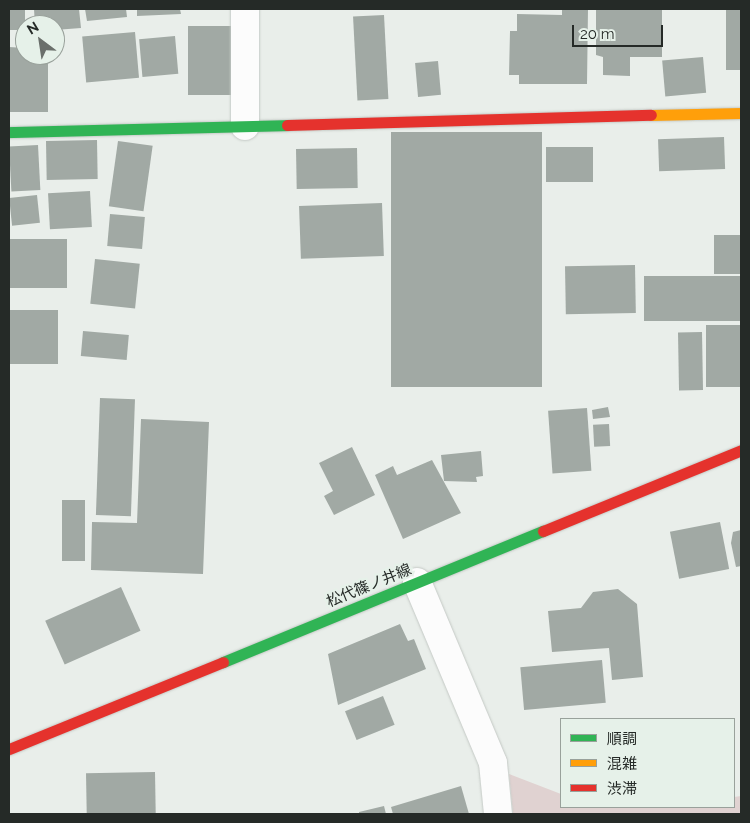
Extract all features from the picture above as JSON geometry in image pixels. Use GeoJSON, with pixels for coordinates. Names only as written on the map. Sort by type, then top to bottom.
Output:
{"type":"FeatureCollection","features":[{"type":"Feature","properties":{"kind":"main road"},"geometry":{"type":"LineString","coordinates":[[9,132],[741,113]]}},
{"type":"Feature","properties":{"kind":"main road","name":"松代篠ノ井線"},"geometry":{"type":"LineString","coordinates":[[9,749],[741,450]]}},
{"type":"Feature","properties":{"kind":"street"},"geometry":{"type":"LineString","coordinates":[[245,126],[246,9]]}},
{"type":"Feature","properties":{"kind":"street"},"geometry":{"type":"LineString","coordinates":[[417,582],[493,763],[498,814]]}},
{"type":"Feature","properties":{"kind":"shaded area"},"geometry":{"type":"Polygon","coordinates":[[[509,774],[560,794],[560,808],[735,808],[735,797],[741,796],[741,814],[513,814],[509,774]]]}},
{"type":"Feature","properties":{"kind":"building"},"geometry":{"type":"Polygon","coordinates":[[[9,9],[25,9],[25,15],[15,15],[15,30],[9,30],[9,9]]]}},
{"type":"Feature","properties":{"kind":"building"},"geometry":{"type":"Polygon","coordinates":[[[34,9],[79,9],[81,28],[65,29],[65,15],[34,15],[34,9]]]}},
{"type":"Feature","properties":{"kind":"building"},"geometry":{"type":"Polygon","coordinates":[[[85,9],[126,9],[127,17],[87,21],[85,9]]]}},
{"type":"Feature","properties":{"kind":"building"},"geometry":{"type":"Polygon","coordinates":[[[137,9],[180,9],[181,14],[137,16],[137,9]]]}},
{"type":"Feature","properties":{"kind":"building"},"geometry":{"type":"Polygon","coordinates":[[[562,9],[588,9],[587,84],[519,84],[519,75],[509,75],[510,31],[517,31],[517,14],[562,15],[562,9]]]}},
{"type":"Feature","properties":{"kind":"building"},"geometry":{"type":"Polygon","coordinates":[[[596,9],[662,9],[662,57],[630,57],[630,76],[603,75],[603,57],[596,55],[596,9]]]}},
{"type":"Feature","properties":{"kind":"building"},"geometry":{"type":"Polygon","coordinates":[[[726,9],[741,9],[741,70],[726,70],[726,9]]]}},
{"type":"Feature","properties":{"kind":"building"},"geometry":{"type":"Polygon","coordinates":[[[384,15],[388,99],[357,101],[353,17],[384,15]]]}},
{"type":"Feature","properties":{"kind":"building"},"geometry":{"type":"Polygon","coordinates":[[[188,26],[233,26],[233,95],[188,95],[188,26]]]}},
{"type":"Feature","properties":{"kind":"building"},"geometry":{"type":"Polygon","coordinates":[[[135,32],[139,78],[86,82],[82,37],[135,32]]]}},
{"type":"Feature","properties":{"kind":"building"},"geometry":{"type":"Polygon","coordinates":[[[175,36],[178,74],[142,77],[139,39],[175,36]]]}},
{"type":"Feature","properties":{"kind":"building"},"geometry":{"type":"Polygon","coordinates":[[[9,47],[15,47],[15,65],[48,65],[48,112],[9,112],[9,47]]]}},
{"type":"Feature","properties":{"kind":"building"},"geometry":{"type":"Polygon","coordinates":[[[703,57],[706,93],[665,96],[662,61],[703,57]]]}},
{"type":"Feature","properties":{"kind":"building"},"geometry":{"type":"Polygon","coordinates":[[[438,61],[441,95],[418,97],[415,63],[438,61]]]}},
{"type":"Feature","properties":{"kind":"building"},"geometry":{"type":"Polygon","coordinates":[[[391,132],[542,132],[542,387],[391,387],[391,132]]]}},
{"type":"Feature","properties":{"kind":"building"},"geometry":{"type":"Polygon","coordinates":[[[724,137],[725,169],[659,171],[658,139],[724,137]]]}},
{"type":"Feature","properties":{"kind":"building"},"geometry":{"type":"Polygon","coordinates":[[[97,140],[98,179],[47,180],[46,141],[97,140]]]}},
{"type":"Feature","properties":{"kind":"building"},"geometry":{"type":"Polygon","coordinates":[[[118,141],[153,146],[143,211],[109,206],[118,141]]]}},
{"type":"Feature","properties":{"kind":"building"},"geometry":{"type":"Polygon","coordinates":[[[38,145],[40,190],[11,191],[9,147],[38,145]]]}},
{"type":"Feature","properties":{"kind":"building"},"geometry":{"type":"Polygon","coordinates":[[[546,147],[593,147],[593,182],[546,182],[546,147]]]}},
{"type":"Feature","properties":{"kind":"building"},"geometry":{"type":"Polygon","coordinates":[[[357,148],[358,188],[297,189],[296,149],[357,148]]]}},
{"type":"Feature","properties":{"kind":"building"},"geometry":{"type":"Polygon","coordinates":[[[90,191],[92,227],[50,229],[48,193],[90,191]]]}},
{"type":"Feature","properties":{"kind":"building"},"geometry":{"type":"Polygon","coordinates":[[[37,195],[40,223],[12,226],[9,198],[37,195]]]}},
{"type":"Feature","properties":{"kind":"building"},"geometry":{"type":"Polygon","coordinates":[[[382,203],[384,256],[301,259],[299,206],[382,203]]]}},
{"type":"Feature","properties":{"kind":"building"},"geometry":{"type":"Polygon","coordinates":[[[110,214],[145,217],[142,249],[107,246],[110,214]]]}},
{"type":"Feature","properties":{"kind":"building"},"geometry":{"type":"Polygon","coordinates":[[[714,235],[741,235],[741,274],[714,274],[714,235]]]}},
{"type":"Feature","properties":{"kind":"building"},"geometry":{"type":"Polygon","coordinates":[[[9,239],[67,239],[67,288],[9,288],[9,239]]]}},
{"type":"Feature","properties":{"kind":"building"},"geometry":{"type":"Polygon","coordinates":[[[95,259],[140,264],[135,308],[90,304],[95,259]]]}},
{"type":"Feature","properties":{"kind":"building"},"geometry":{"type":"Polygon","coordinates":[[[635,265],[636,313],[566,314],[565,266],[635,265]]]}},
{"type":"Feature","properties":{"kind":"building"},"geometry":{"type":"Polygon","coordinates":[[[644,276],[741,276],[741,321],[644,321],[644,276]]]}},
{"type":"Feature","properties":{"kind":"building"},"geometry":{"type":"Polygon","coordinates":[[[9,310],[58,310],[58,364],[9,364],[9,310]]]}},
{"type":"Feature","properties":{"kind":"building"},"geometry":{"type":"Polygon","coordinates":[[[706,325],[741,325],[741,387],[706,387],[706,325]]]}},
{"type":"Feature","properties":{"kind":"building"},"geometry":{"type":"Polygon","coordinates":[[[83,331],[129,335],[127,360],[81,356],[83,331]]]}},
{"type":"Feature","properties":{"kind":"building"},"geometry":{"type":"Polygon","coordinates":[[[678,332],[702,332],[703,390],[679,390],[678,332]]]}},
{"type":"Feature","properties":{"kind":"building"},"geometry":{"type":"Polygon","coordinates":[[[100,398],[135,399],[131,516],[96,515],[100,398]]]}},
{"type":"Feature","properties":{"kind":"building"},"geometry":{"type":"Polygon","coordinates":[[[608,407],[610,417],[593,419],[592,410],[608,407]]]}},
{"type":"Feature","properties":{"kind":"building"},"geometry":{"type":"Polygon","coordinates":[[[587,408],[591,471],[552,474],[548,411],[587,408]]]}},
{"type":"Feature","properties":{"kind":"building"},"geometry":{"type":"Polygon","coordinates":[[[141,419],[209,422],[203,574],[91,570],[92,522],[137,523],[141,419]]]}},
{"type":"Feature","properties":{"kind":"building"},"geometry":{"type":"Polygon","coordinates":[[[609,424],[610,446],[594,447],[593,425],[609,424]]]}},
{"type":"Feature","properties":{"kind":"building"},"geometry":{"type":"Polygon","coordinates":[[[352,447],[375,495],[334,515],[324,496],[333,491],[319,463],[352,447]]]}},
{"type":"Feature","properties":{"kind":"building"},"geometry":{"type":"Polygon","coordinates":[[[481,451],[483,476],[476,477],[477,482],[444,481],[441,455],[481,451]]]}},
{"type":"Feature","properties":{"kind":"building"},"geometry":{"type":"Polygon","coordinates":[[[432,460],[461,513],[403,539],[375,475],[393,466],[397,475],[432,460]]]}},
{"type":"Feature","properties":{"kind":"building"},"geometry":{"type":"Polygon","coordinates":[[[62,500],[85,500],[85,561],[62,561],[62,500]]]}},
{"type":"Feature","properties":{"kind":"building"},"geometry":{"type":"Polygon","coordinates":[[[720,522],[729,569],[679,579],[670,532],[720,522]]]}},
{"type":"Feature","properties":{"kind":"building"},"geometry":{"type":"Polygon","coordinates":[[[741,530],[741,566],[736,567],[731,543],[733,532],[741,530]]]}},
{"type":"Feature","properties":{"kind":"building"},"geometry":{"type":"Polygon","coordinates":[[[121,587],[141,631],[65,665],[45,621],[121,587]]]}},
{"type":"Feature","properties":{"kind":"building"},"geometry":{"type":"Polygon","coordinates":[[[618,589],[637,604],[643,677],[612,680],[609,648],[552,652],[548,611],[581,608],[593,592],[618,589]]]}},
{"type":"Feature","properties":{"kind":"building"},"geometry":{"type":"Polygon","coordinates":[[[400,624],[408,641],[414,639],[426,669],[338,705],[328,654],[400,624]]]}},
{"type":"Feature","properties":{"kind":"building"},"geometry":{"type":"Polygon","coordinates":[[[602,660],[606,703],[524,710],[520,667],[602,660]]]}},
{"type":"Feature","properties":{"kind":"building"},"geometry":{"type":"Polygon","coordinates":[[[383,696],[395,725],[357,740],[345,711],[383,696]]]}},
{"type":"Feature","properties":{"kind":"building"},"geometry":{"type":"Polygon","coordinates":[[[155,772],[156,814],[87,814],[86,773],[155,772]]]}},
{"type":"Feature","properties":{"kind":"building"},"geometry":{"type":"Polygon","coordinates":[[[461,786],[469,814],[393,814],[391,807],[461,786]]]}},
{"type":"Feature","properties":{"kind":"building"},"geometry":{"type":"Polygon","coordinates":[[[384,806],[386,814],[359,814],[359,812],[384,806]]]}},
{"type":"Feature","properties":{"kind":"traffic: fast"},"geometry":{"type":"LineString","coordinates":[[9,132],[287,125]]}},
{"type":"Feature","properties":{"kind":"traffic: fast"},"geometry":{"type":"LineString","coordinates":[[223,662],[543,531]]}},
{"type":"Feature","properties":{"kind":"traffic: slow"},"geometry":{"type":"LineString","coordinates":[[651,115],[741,113]]}},
{"type":"Feature","properties":{"kind":"traffic: jam"},"geometry":{"type":"LineString","coordinates":[[287,125],[651,115]]}},
{"type":"Feature","properties":{"kind":"traffic: jam"},"geometry":{"type":"LineString","coordinates":[[543,531],[741,450]]}},
{"type":"Feature","properties":{"kind":"traffic: jam"},"geometry":{"type":"LineString","coordinates":[[9,749],[223,662]]}}]}
